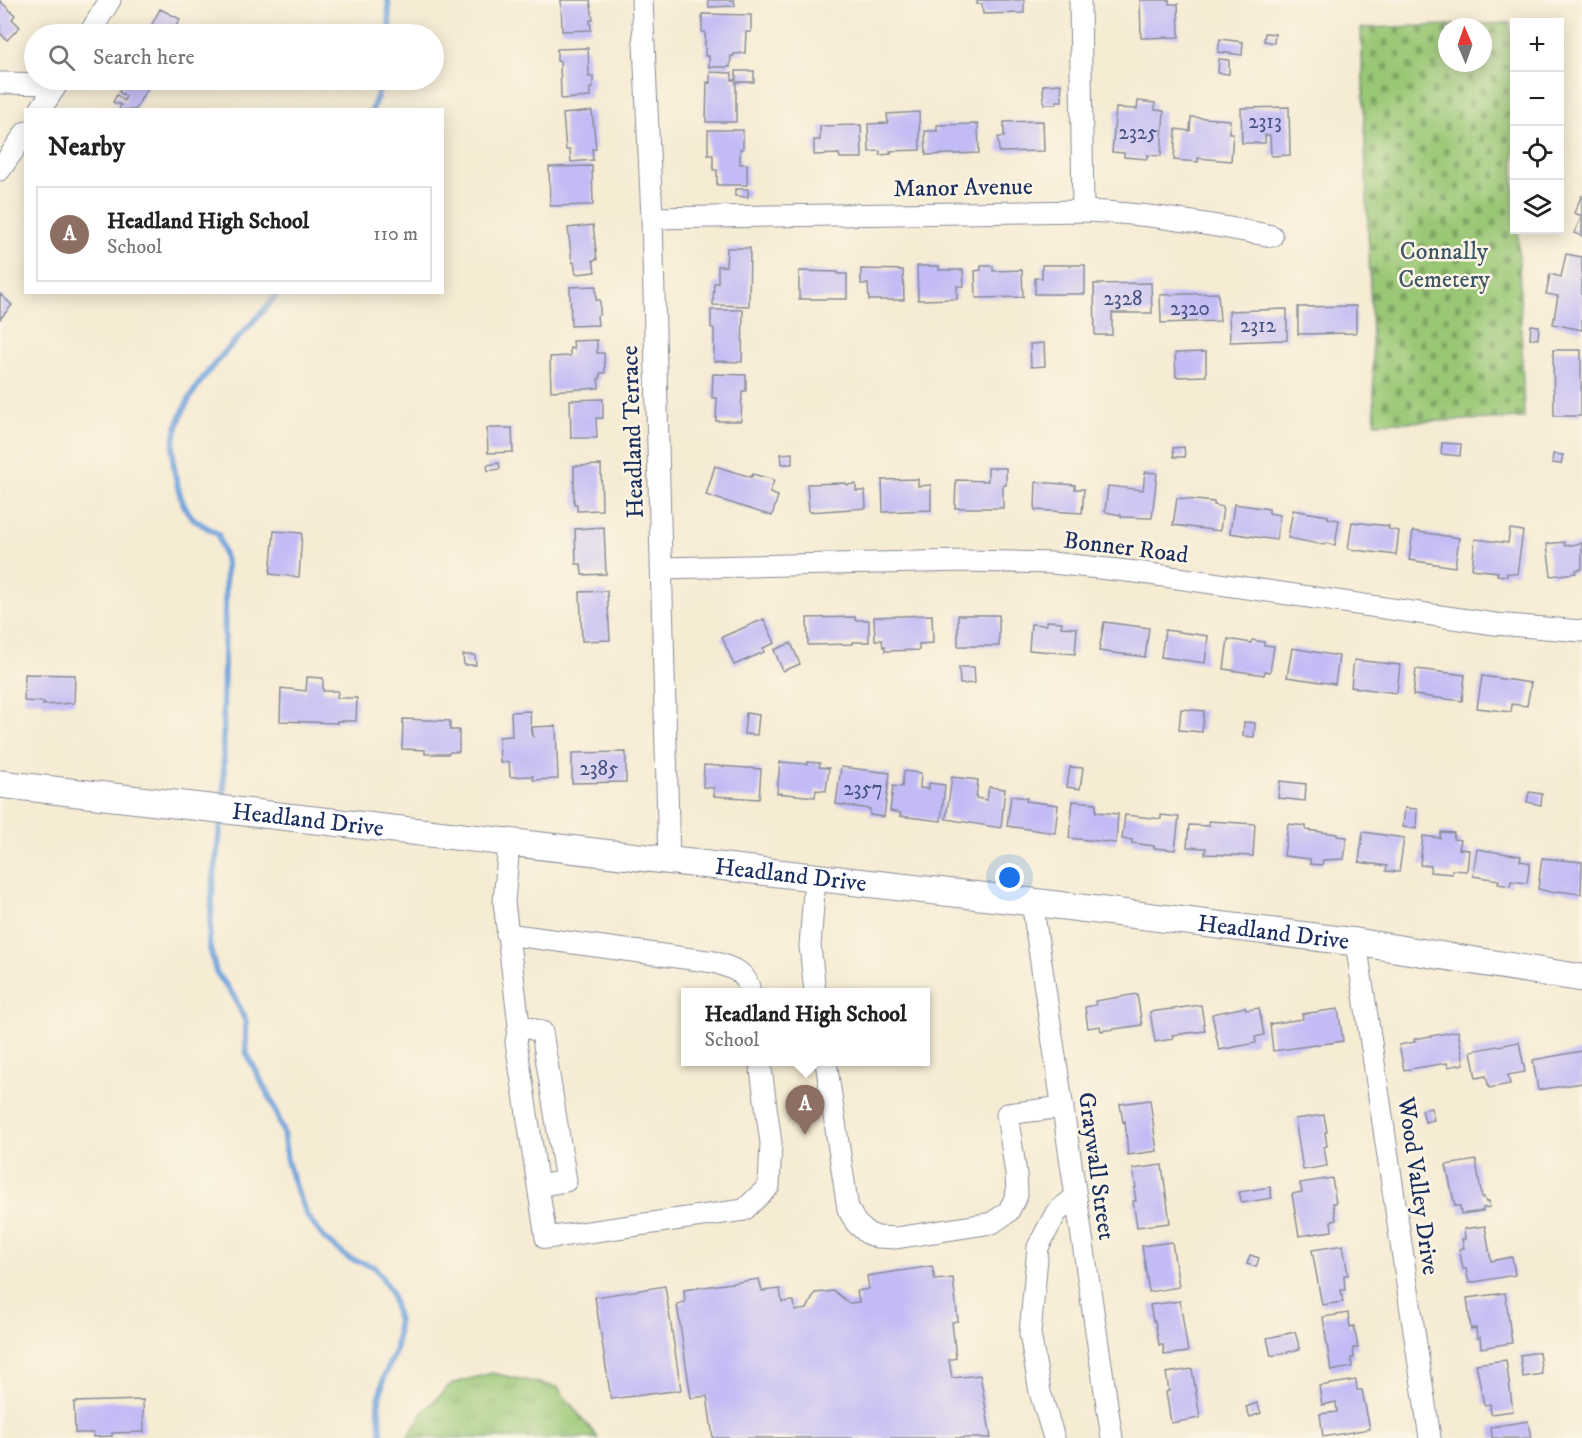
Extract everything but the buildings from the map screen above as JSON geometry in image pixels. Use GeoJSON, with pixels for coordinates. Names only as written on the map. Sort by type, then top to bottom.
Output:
{"type":"FeatureCollection","features":[{"type":"Feature","properties":{"kind":"main road","name":"Headland Drive"},"geometry":{"type":"LineString","coordinates":[[0,784],[1356,942],[1582,978]]}},
{"type":"Feature","properties":{"kind":"street"},"geometry":{"type":"LineString","coordinates":[[95,24],[110,0]]}},
{"type":"Feature","properties":{"kind":"street","name":"Headland Terrace"},"geometry":{"type":"LineString","coordinates":[[642,0],[652,218],[669,862]]}},
{"type":"Feature","properties":{"kind":"street"},"geometry":{"type":"LineString","coordinates":[[1080,0],[1083,210]]}},
{"type":"Feature","properties":{"kind":"street"},"geometry":{"type":"LineString","coordinates":[[0,83],[24,83]]}},
{"type":"Feature","properties":{"kind":"street"},"geometry":{"type":"LineString","coordinates":[[41,108],[54,90]]}},
{"type":"Feature","properties":{"kind":"street"},"geometry":{"type":"LineString","coordinates":[[0,170],[24,135]]}},
{"type":"Feature","properties":{"kind":"street","name":"Manor Avenue"},"geometry":{"type":"LineString","coordinates":[[652,218],[1083,210],[1132,212],[1272,236]]}},
{"type":"Feature","properties":{"kind":"street","name":"Bonner Road"},"geometry":{"type":"LineString","coordinates":[[661,568],[966,561],[1052,563],[1136,572],[1495,624],[1582,631]]}},
{"type":"Feature","properties":{"kind":"street"},"geometry":{"type":"LineString","coordinates":[[509,844],[504,902],[519,1025],[516,1042],[546,1238],[744,1210],[769,1186],[771,1143],[761,1066]]}},
{"type":"Feature","properties":{"kind":"street"},"geometry":{"type":"LineString","coordinates":[[814,988],[810,946],[815,878]]}},
{"type":"Feature","properties":{"kind":"street","name":"Graywall Street"},"geometry":{"type":"LineString","coordinates":[[1032,903],[1112,1438]]}},
{"type":"Feature","properties":{"kind":"street"},"geometry":{"type":"LineString","coordinates":[[507,934],[714,962],[739,972],[748,982],[749,988]]}},
{"type":"Feature","properties":{"kind":"street","name":"Wood Valley Drive"},"geometry":{"type":"LineString","coordinates":[[1356,942],[1430,1438]]}},
{"type":"Feature","properties":{"kind":"street"},"geometry":{"type":"LineString","coordinates":[[519,1025],[542,1032],[566,1181],[538,1186]]}},
{"type":"Feature","properties":{"kind":"street"},"geometry":{"type":"LineString","coordinates":[[827,1066],[848,1209],[856,1223],[867,1233],[878,1238],[896,1238],[992,1223],[1008,1212],[1017,1195],[1007,1114],[1063,1107]]}},
{"type":"Feature","properties":{"kind":"street"},"geometry":{"type":"LineString","coordinates":[[1054,1438],[1040,1392],[1030,1333],[1038,1247],[1056,1213],[1076,1197]]}},
{"type":"Feature","properties":{"kind":"green space","name":"Connally Cemetery"},"geometry":{"type":"Polygon","coordinates":[[[1510,23],[1510,234],[1518,234],[1524,418],[1375,423],[1361,28],[1438,25],[1438,72],[1492,72],[1492,24],[1510,23]]]}},
{"type":"Feature","properties":{"kind":"green space"},"geometry":{"type":"Polygon","coordinates":[[[492,1373],[557,1387],[598,1438],[407,1438],[424,1411],[451,1384],[492,1373]]]}},
{"type":"Feature","properties":{"kind":"waterway"},"geometry":{"type":"LineString","coordinates":[[388,0],[389,24]]}},
{"type":"Feature","properties":{"kind":"waterway"},"geometry":{"type":"LineString","coordinates":[[373,108],[379,90]]}},
{"type":"Feature","properties":{"kind":"waterway"},"geometry":{"type":"LineString","coordinates":[[224,802],[226,562],[218,534],[194,519],[184,504],[175,473],[174,446],[179,420],[191,396],[206,374],[277,294]]}},
{"type":"Feature","properties":{"kind":"waterway"},"geometry":{"type":"LineString","coordinates":[[222,815],[213,885],[209,944],[216,972],[234,996],[246,1022],[246,1052],[273,1104],[283,1132],[287,1161],[307,1216],[325,1239],[348,1258],[375,1267],[391,1292],[398,1321],[396,1349],[384,1377],[378,1405],[382,1438]]}},
{"type":"Feature","properties":{"kind":"place","name":"Headland High School"},"geometry":{"type":"Point","coordinates":[805,1135]}}]}
